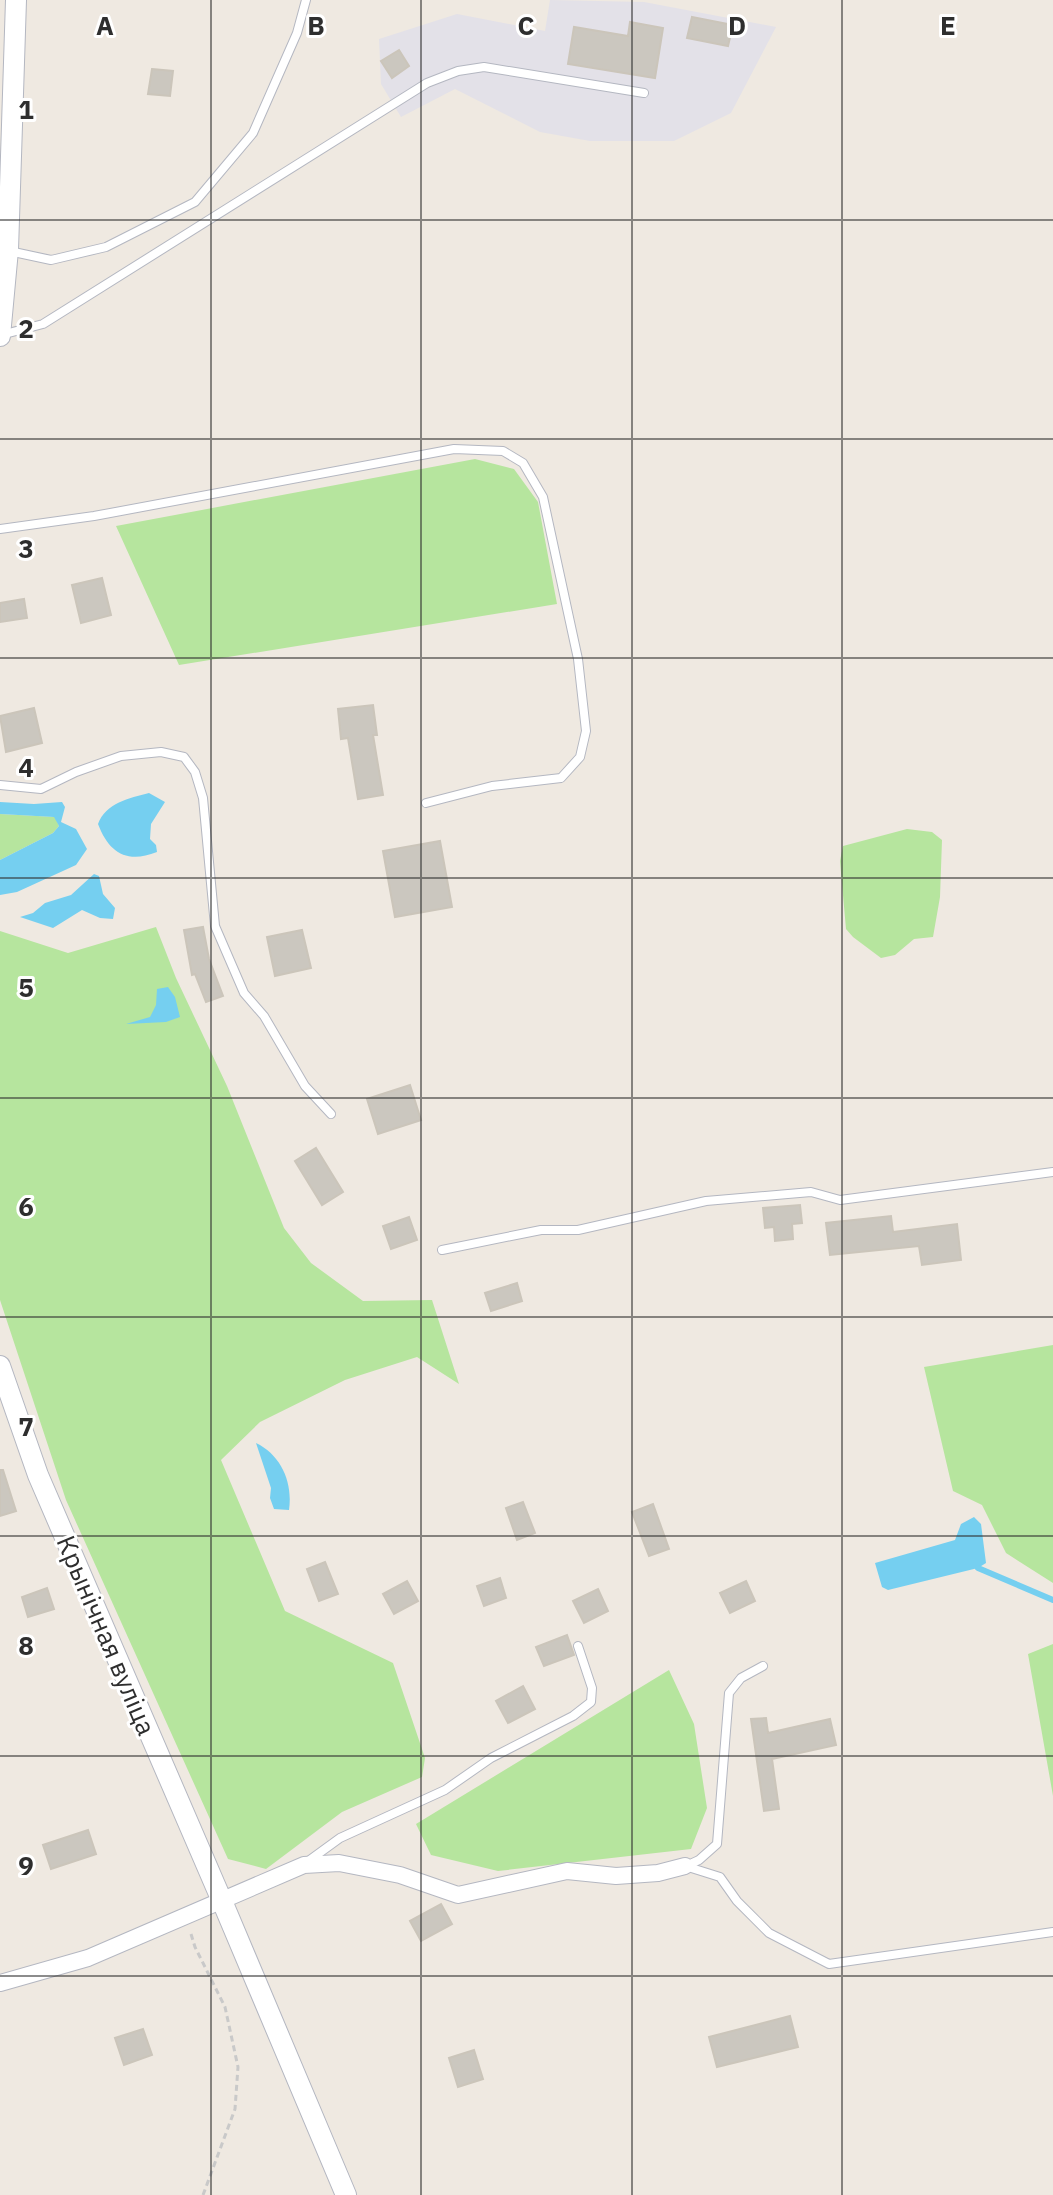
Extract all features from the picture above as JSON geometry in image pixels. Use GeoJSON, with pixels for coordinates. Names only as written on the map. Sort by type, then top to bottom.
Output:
{"type":"FeatureCollection","features":[{"type":"Feature","properties":{"kind":"street"},"geometry":{"type":"LineString","coordinates":[[0,336],[16,0]]}},
{"type":"Feature","properties":{"kind":"street","name":"Крынічная вуліца"},"geometry":{"type":"LineString","coordinates":[[0,1366],[38,1475],[346,2195]]}},
{"type":"Feature","properties":{"kind":"street"},"geometry":{"type":"LineString","coordinates":[[0,1983],[88,1958],[304,1865],[339,1863],[400,1875],[458,1895],[567,1871],[616,1876],[658,1873],[685,1866]]}},
{"type":"Feature","properties":{"kind":"lane"},"geometry":{"type":"LineString","coordinates":[[4,251],[51,260],[106,247],[195,202],[253,133],[297,33],[306,0]]}},
{"type":"Feature","properties":{"kind":"lane"},"geometry":{"type":"LineString","coordinates":[[0,336],[43,324],[414,91],[458,71],[484,67],[644,93]]}},
{"type":"Feature","properties":{"kind":"lane"},"geometry":{"type":"LineString","coordinates":[[0,529],[94,516],[454,449],[503,451],[523,463],[543,497],[578,659],[586,731],[580,757],[561,778],[492,786],[426,803]]}},
{"type":"Feature","properties":{"kind":"lane"},"geometry":{"type":"LineString","coordinates":[[0,785],[41,789],[121,756],[161,752],[184,757],[195,772],[203,798],[215,926],[244,993],[264,1016],[305,1086],[331,1114]]}},
{"type":"Feature","properties":{"kind":"lane"},"geometry":{"type":"LineString","coordinates":[[442,1250],[541,1230],[578,1230],[706,1201],[811,1192],[840,1200],[1053,1172]]}},
{"type":"Feature","properties":{"kind":"lane"},"geometry":{"type":"LineString","coordinates":[[304,1865],[340,1838],[445,1790],[491,1758],[573,1716],[591,1702],[592,1688],[578,1646]]}},
{"type":"Feature","properties":{"kind":"lane"},"geometry":{"type":"LineString","coordinates":[[685,1866],[699,1860],[717,1844],[729,1693],[741,1678],[763,1666]]}},
{"type":"Feature","properties":{"kind":"lane"},"geometry":{"type":"LineString","coordinates":[[685,1866],[720,1877],[737,1901],[769,1933],[829,1964],[902,1951],[1053,1932]]}},
{"type":"Feature","properties":{"kind":"path"},"geometry":{"type":"LineString","coordinates":[[187,1916],[195,1947],[225,2007],[238,2067],[235,2109],[203,2195]]}},
{"type":"Feature","properties":{"kind":"shaded area"},"geometry":{"type":"Polygon","coordinates":[[[550,0],[644,2],[776,27],[731,113],[674,141],[590,141],[540,132],[455,89],[401,117],[381,84],[379,39],[457,14],[545,31],[550,0]]]}},
{"type":"Feature","properties":{"kind":"green space"},"geometry":{"type":"Polygon","coordinates":[[[475,459],[514,469],[538,502],[557,604],[179,665],[116,526],[475,459]]]}},
{"type":"Feature","properties":{"kind":"green space"},"geometry":{"type":"Polygon","coordinates":[[[0,814],[55,817],[59,826],[53,833],[0,860],[0,814]]]}},
{"type":"Feature","properties":{"kind":"green space"},"geometry":{"type":"Polygon","coordinates":[[[907,829],[932,832],[942,840],[940,897],[933,937],[914,939],[895,955],[881,958],[846,929],[840,861],[843,846],[907,829]]]}},
{"type":"Feature","properties":{"kind":"green space"},"geometry":{"type":"Polygon","coordinates":[[[156,927],[176,978],[227,1086],[284,1228],[311,1263],[363,1301],[432,1300],[459,1384],[417,1357],[345,1380],[260,1422],[221,1460],[285,1611],[393,1663],[425,1758],[422,1777],[342,1812],[266,1869],[228,1859],[66,1500],[0,1300],[0,931],[68,953],[156,927]]]}},
{"type":"Feature","properties":{"kind":"green space"},"geometry":{"type":"Polygon","coordinates":[[[1053,1345],[1053,1583],[1006,1553],[982,1505],[953,1491],[924,1367],[1053,1345]]]}},
{"type":"Feature","properties":{"kind":"green space"},"geometry":{"type":"Polygon","coordinates":[[[1053,1644],[1053,1796],[1028,1654],[1053,1644]]]}},
{"type":"Feature","properties":{"kind":"green space"},"geometry":{"type":"Polygon","coordinates":[[[669,1670],[694,1724],[707,1808],[691,1849],[498,1871],[431,1855],[416,1824],[669,1670]]]}},
{"type":"Feature","properties":{"kind":"water"},"geometry":{"type":"Polygon","coordinates":[[[149,793],[165,802],[151,824],[150,839],[156,845],[157,852],[137,857],[120,853],[108,842],[98,824],[112,806],[149,793]]]}},
{"type":"Feature","properties":{"kind":"water"},"geometry":{"type":"Polygon","coordinates":[[[0,802],[62,802],[65,807],[61,822],[76,829],[87,849],[76,865],[17,892],[0,895],[0,860],[53,833],[59,826],[54,817],[0,814],[0,802]]]}},
{"type":"Feature","properties":{"kind":"water"},"geometry":{"type":"Polygon","coordinates":[[[94,874],[99,876],[103,894],[115,908],[113,919],[100,918],[82,910],[53,928],[20,917],[33,913],[45,903],[71,895],[94,874]]]}},
{"type":"Feature","properties":{"kind":"water"},"geometry":{"type":"Polygon","coordinates":[[[168,987],[175,997],[180,1017],[166,1022],[126,1024],[150,1017],[156,1005],[157,989],[168,987]]]}},
{"type":"Feature","properties":{"kind":"water"},"geometry":{"type":"Polygon","coordinates":[[[256,1443],[272,1455],[283,1470],[289,1489],[289,1510],[274,1509],[270,1498],[271,1488],[256,1443]]]}},
{"type":"Feature","properties":{"kind":"water"},"geometry":{"type":"Polygon","coordinates":[[[974,1517],[981,1524],[986,1563],[978,1568],[888,1590],[882,1587],[875,1563],[955,1540],[961,1524],[974,1517]]]}},
{"type":"Feature","properties":{"kind":"building"},"geometry":{"type":"Polygon","coordinates":[[[692,17],[733,25],[728,46],[687,38],[692,17]]]}},
{"type":"Feature","properties":{"kind":"building"},"geometry":{"type":"Polygon","coordinates":[[[630,22],[663,28],[655,78],[568,64],[574,27],[628,36],[630,22]]]}},
{"type":"Feature","properties":{"kind":"building"},"geometry":{"type":"Polygon","coordinates":[[[399,50],[409,66],[392,78],[381,61],[399,50]]]}},
{"type":"Feature","properties":{"kind":"building"},"geometry":{"type":"Polygon","coordinates":[[[152,69],[173,71],[170,96],[148,94],[152,69]]]}},
{"type":"Feature","properties":{"kind":"building"},"geometry":{"type":"Polygon","coordinates":[[[102,578],[111,615],[81,623],[72,585],[102,578]]]}},
{"type":"Feature","properties":{"kind":"building"},"geometry":{"type":"Polygon","coordinates":[[[24,599],[27,618],[0,622],[0,603],[24,599]]]}},
{"type":"Feature","properties":{"kind":"building"},"geometry":{"type":"Polygon","coordinates":[[[373,705],[377,735],[373,735],[383,795],[358,799],[348,738],[341,739],[338,709],[373,705]]]}},
{"type":"Feature","properties":{"kind":"building"},"geometry":{"type":"Polygon","coordinates":[[[34,708],[42,743],[6,752],[0,716],[34,708]]]}},
{"type":"Feature","properties":{"kind":"building"},"geometry":{"type":"Polygon","coordinates":[[[440,841],[452,907],[395,917],[383,851],[440,841]]]}},
{"type":"Feature","properties":{"kind":"building"},"geometry":{"type":"Polygon","coordinates":[[[203,927],[209,959],[223,996],[206,1002],[195,974],[192,975],[184,930],[203,927]]]}},
{"type":"Feature","properties":{"kind":"building"},"geometry":{"type":"Polygon","coordinates":[[[302,930],[311,968],[275,976],[267,937],[302,930]]]}},
{"type":"Feature","properties":{"kind":"building"},"geometry":{"type":"Polygon","coordinates":[[[410,1085],[421,1120],[378,1134],[367,1099],[410,1085]]]}},
{"type":"Feature","properties":{"kind":"building"},"geometry":{"type":"Polygon","coordinates":[[[316,1148],[343,1192],[322,1205],[295,1161],[316,1148]]]}},
{"type":"Feature","properties":{"kind":"building"},"geometry":{"type":"Polygon","coordinates":[[[800,1205],[802,1223],[792,1224],[793,1239],[775,1241],[774,1227],[765,1228],[763,1208],[800,1205]]]}},
{"type":"Feature","properties":{"kind":"building"},"geometry":{"type":"Polygon","coordinates":[[[891,1216],[893,1232],[957,1224],[961,1260],[922,1265],[919,1246],[830,1255],[826,1223],[891,1216]]]}},
{"type":"Feature","properties":{"kind":"building"},"geometry":{"type":"Polygon","coordinates":[[[409,1217],[417,1240],[391,1249],[383,1226],[409,1217]]]}},
{"type":"Feature","properties":{"kind":"building"},"geometry":{"type":"Polygon","coordinates":[[[517,1283],[522,1301],[491,1311],[485,1293],[517,1283]]]}},
{"type":"Feature","properties":{"kind":"building"},"geometry":{"type":"Polygon","coordinates":[[[0,1470],[3,1470],[16,1511],[0,1516],[0,1470]]]}},
{"type":"Feature","properties":{"kind":"building"},"geometry":{"type":"Polygon","coordinates":[[[523,1502],[535,1533],[517,1540],[506,1508],[523,1502]]]}},
{"type":"Feature","properties":{"kind":"building"},"geometry":{"type":"Polygon","coordinates":[[[653,1504],[669,1549],[649,1556],[632,1512],[653,1504]]]}},
{"type":"Feature","properties":{"kind":"building"},"geometry":{"type":"Polygon","coordinates":[[[325,1562],[338,1594],[319,1601],[307,1569],[325,1562]]]}},
{"type":"Feature","properties":{"kind":"building"},"geometry":{"type":"Polygon","coordinates":[[[500,1578],[506,1598],[484,1606],[477,1586],[500,1578]]]}},
{"type":"Feature","properties":{"kind":"building"},"geometry":{"type":"Polygon","coordinates":[[[407,1581],[418,1601],[394,1614],[383,1594],[407,1581]]]}},
{"type":"Feature","properties":{"kind":"building"},"geometry":{"type":"Polygon","coordinates":[[[746,1581],[755,1601],[730,1613],[720,1593],[746,1581]]]}},
{"type":"Feature","properties":{"kind":"building"},"geometry":{"type":"Polygon","coordinates":[[[47,1588],[54,1609],[28,1617],[22,1597],[47,1588]]]}},
{"type":"Feature","properties":{"kind":"building"},"geometry":{"type":"Polygon","coordinates":[[[598,1589],[608,1611],[584,1623],[573,1601],[598,1589]]]}},
{"type":"Feature","properties":{"kind":"building"},"geometry":{"type":"Polygon","coordinates":[[[567,1635],[574,1655],[544,1666],[536,1647],[567,1635]]]}},
{"type":"Feature","properties":{"kind":"building"},"geometry":{"type":"Polygon","coordinates":[[[523,1686],[535,1709],[508,1723],[496,1701],[523,1686]]]}},
{"type":"Feature","properties":{"kind":"building"},"geometry":{"type":"Polygon","coordinates":[[[766,1718],[768,1733],[830,1719],[836,1745],[772,1759],[779,1809],[764,1811],[751,1719],[766,1718]]]}},
{"type":"Feature","properties":{"kind":"building"},"geometry":{"type":"Polygon","coordinates":[[[88,1830],[96,1854],[51,1869],[43,1845],[88,1830]]]}},
{"type":"Feature","properties":{"kind":"building"},"geometry":{"type":"Polygon","coordinates":[[[441,1904],[452,1924],[421,1941],[410,1921],[441,1904]]]}},
{"type":"Feature","properties":{"kind":"building"},"geometry":{"type":"Polygon","coordinates":[[[790,2016],[798,2047],[717,2067],[709,2037],[790,2016]]]}},
{"type":"Feature","properties":{"kind":"building"},"geometry":{"type":"Polygon","coordinates":[[[143,2029],[152,2055],[124,2065],[115,2038],[143,2029]]]}},
{"type":"Feature","properties":{"kind":"building"},"geometry":{"type":"Polygon","coordinates":[[[474,2050],[483,2079],[458,2087],[449,2058],[474,2050]]]}},
{"type":"Feature","properties":{"kind":"waterway"},"geometry":{"type":"LineString","coordinates":[[978,1568],[1053,1600]]}}]}
